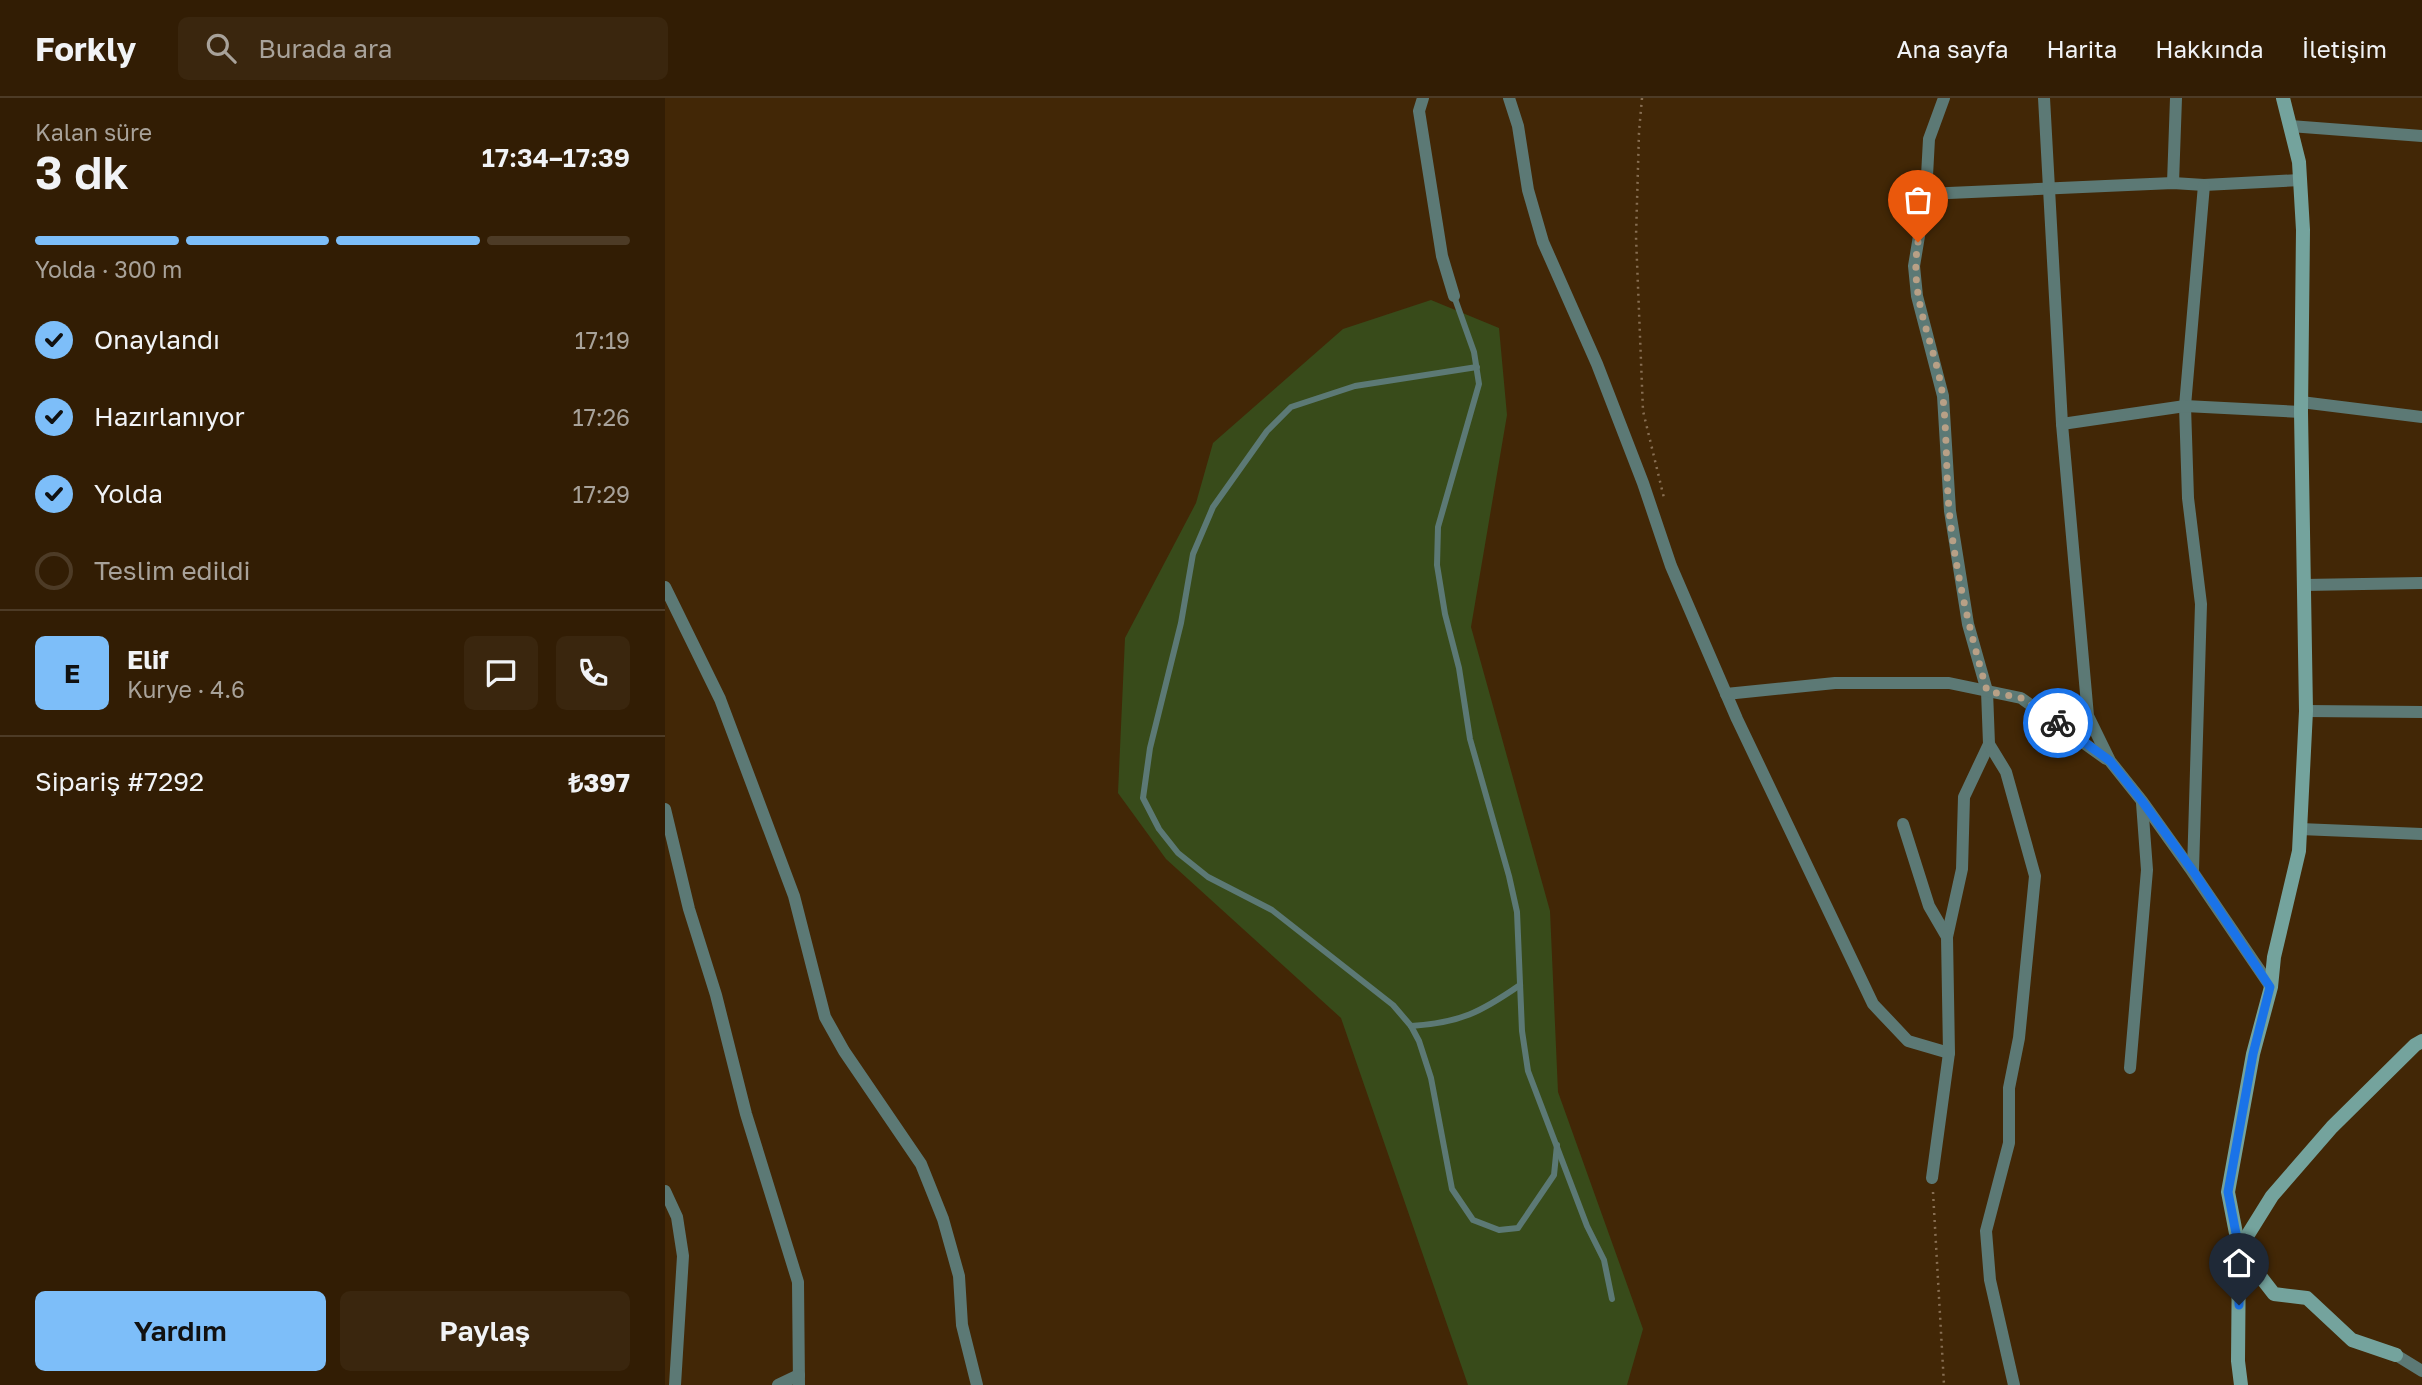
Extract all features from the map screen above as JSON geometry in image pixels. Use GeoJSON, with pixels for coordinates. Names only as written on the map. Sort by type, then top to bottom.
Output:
{"type":"FeatureCollection","features":[{"type":"Feature","properties":{"kind":"street"},"geometry":{"type":"LineString","coordinates":[[1423,98],[1419,111],[1429,177],[1442,256],[1454,296]]}},
{"type":"Feature","properties":{"kind":"street"},"geometry":{"type":"LineString","coordinates":[[1509,98],[1518,127],[1528,190],[1543,242],[1597,364],[1671,566],[1726,694],[1874,1004],[1908,1041],[1949,1053]]}},
{"type":"Feature","properties":{"kind":"street"},"geometry":{"type":"LineString","coordinates":[[1932,1178],[1949,1053],[1947,937],[1962,869],[1964,797],[1989,744],[1987,691],[1968,624],[1949,511],[1943,396],[1917,296],[1914,266],[1926,194],[1929,139],[1944,98]]}},
{"type":"Feature","properties":{"kind":"street"},"geometry":{"type":"LineString","coordinates":[[2044,98],[2062,424],[2088,716],[2110,761],[2193,871],[2270,987]]}},
{"type":"Feature","properties":{"kind":"street"},"geometry":{"type":"LineString","coordinates":[[2173,183],[2176,98]]}},
{"type":"Feature","properties":{"kind":"street"},"geometry":{"type":"LineString","coordinates":[[2241,1385],[2238,1361],[2239,1249],[2228,1192],[2253,1054],[2299,851],[2306,711],[2301,407],[2303,230],[2299,162],[2283,98]]}},
{"type":"Feature","properties":{"kind":"street"},"geometry":{"type":"LineString","coordinates":[[2290,126],[2422,136]]}},
{"type":"Feature","properties":{"kind":"street"},"geometry":{"type":"LineString","coordinates":[[1926,194],[2300,180]]}},
{"type":"Feature","properties":{"kind":"street"},"geometry":{"type":"LineString","coordinates":[[2193,871],[2201,604],[2188,498],[2185,406],[2204,185]]}},
{"type":"Feature","properties":{"kind":"street"},"geometry":{"type":"LineString","coordinates":[[2062,424],[2185,406],[2301,407],[2422,417]]}},
{"type":"Feature","properties":{"kind":"street"},"geometry":{"type":"LineString","coordinates":[[2304,585],[2422,583]]}},
{"type":"Feature","properties":{"kind":"street"},"geometry":{"type":"LineString","coordinates":[[665,587],[720,699],[794,896],[825,1017],[844,1051],[921,1164],[943,1219],[959,1276],[962,1325],[977,1385]]}},
{"type":"Feature","properties":{"kind":"street"},"geometry":{"type":"LineString","coordinates":[[1726,694],[1835,683],[1949,683],[2021,698],[2110,761]]}},
{"type":"Feature","properties":{"kind":"street"},"geometry":{"type":"LineString","coordinates":[[2306,711],[2422,712]]}},
{"type":"Feature","properties":{"kind":"street"},"geometry":{"type":"LineString","coordinates":[[1989,744],[2006,772],[2035,876],[2019,1038],[2008,1088],[2009,1143],[1986,1231],[1990,1280],[2014,1385]]}},
{"type":"Feature","properties":{"kind":"street"},"geometry":{"type":"LineString","coordinates":[[2130,1068],[2147,870],[2142,801]]}},
{"type":"Feature","properties":{"kind":"street"},"geometry":{"type":"LineString","coordinates":[[665,809],[689,909],[716,995],[746,1114],[798,1282],[799,1380],[778,1385]]}},
{"type":"Feature","properties":{"kind":"street"},"geometry":{"type":"LineString","coordinates":[[1903,824],[1929,906],[1947,937]]}},
{"type":"Feature","properties":{"kind":"street"},"geometry":{"type":"LineString","coordinates":[[2300,829],[2422,834]]}},
{"type":"Feature","properties":{"kind":"street"},"geometry":{"type":"LineString","coordinates":[[2239,1249],[2272,1196],[2332,1127],[2422,1041]]}},
{"type":"Feature","properties":{"kind":"street"},"geometry":{"type":"LineString","coordinates":[[665,1191],[677,1217],[683,1256],[675,1385]]}},
{"type":"Feature","properties":{"kind":"street"},"geometry":{"type":"LineString","coordinates":[[2239,1249],[2274,1294],[2307,1298],[2352,1340],[2396,1355],[2422,1371]]}},
{"type":"Feature","properties":{"kind":"lane"},"geometry":{"type":"LineString","coordinates":[[1454,296],[1475,352],[1479,384],[1438,527],[1437,565],[1445,614],[1459,668],[1470,739],[1510,876],[1517,912],[1521,1031],[1528,1071],[1587,1226],[1604,1260],[1612,1299]]}},
{"type":"Feature","properties":{"kind":"lane"},"geometry":{"type":"LineString","coordinates":[[1477,368],[1355,386],[1291,407],[1267,431],[1213,507],[1193,554],[1181,623],[1150,748],[1143,798],[1159,829],[1178,853],[1208,877],[1272,910],[1393,1005],[1411,1026],[1419,1041],[1430,1078],[1452,1189],[1473,1220],[1499,1230],[1518,1228],[1554,1175],[1557,1145]]}},
{"type":"Feature","properties":{"kind":"lane"},"geometry":{"type":"LineString","coordinates":[[1411,1026],[1442,1024],[1470,1016],[1495,1003],[1520,985]]}},
{"type":"Feature","properties":{"kind":"path"},"geometry":{"type":"LineString","coordinates":[[1642,98],[1636,237],[1643,411],[1666,508]]}},
{"type":"Feature","properties":{"kind":"path"},"geometry":{"type":"LineString","coordinates":[[1932,1178],[1944,1385]]}},
{"type":"Feature","properties":{"kind":"green space"},"geometry":{"type":"Polygon","coordinates":[[[1431,300],[1499,328],[1507,415],[1471,627],[1550,911],[1558,1092],[1643,1329],[1627,1385],[1468,1385],[1341,1018],[1166,859],[1118,793],[1125,638],[1196,503],[1213,443],[1343,329],[1431,300]]]}},
{"type":"Feature","properties":{"kind":"way so far"},"geometry":{"type":"LineString","coordinates":[[1918,242],[1914,266],[1917,296],[1943,396],[1949,511],[1968,624],[1987,691],[2021,698],[2058,723]]}},
{"type":"Feature","properties":{"kind":"route"},"geometry":{"type":"LineString","coordinates":[[2058,723],[2110,761],[2193,871],[2270,987],[2239,1122],[2228,1192],[2239,1249],[2239,1305]]}}]}
